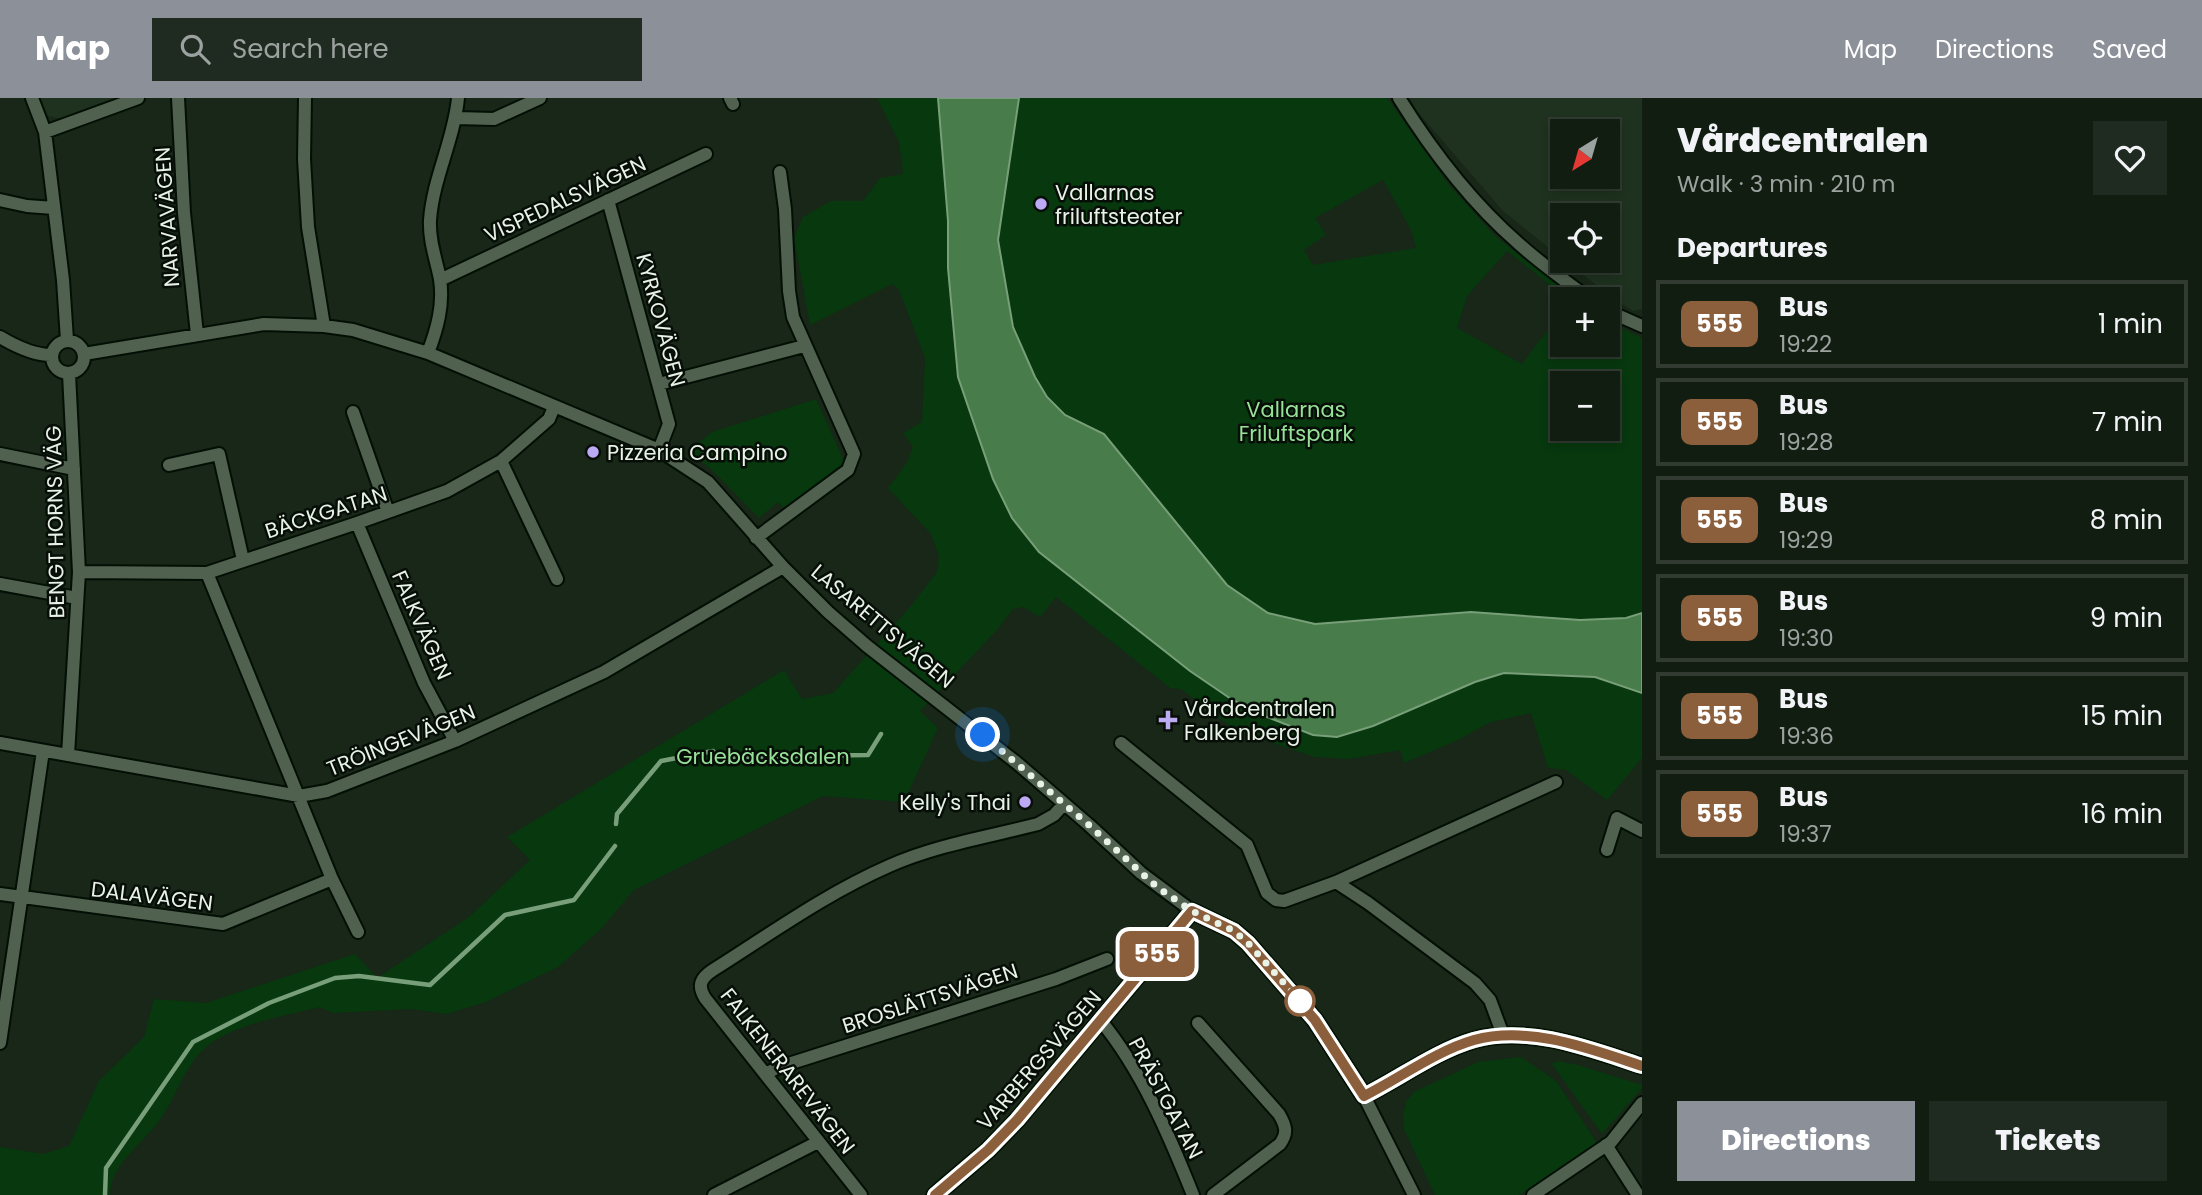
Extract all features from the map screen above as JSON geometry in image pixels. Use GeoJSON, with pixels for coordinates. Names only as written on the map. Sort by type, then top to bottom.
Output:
{"type":"FeatureCollection","features":[{"type":"Feature","properties":{"kind":"main road","name":"VARBERGSVÄGEN"},"geometry":{"type":"LineString","coordinates":[[935,1195],[980,1157],[1017,1120],[1192,911]]}},
{"type":"Feature","properties":{"kind":"main road","name":"LASARETTSVÄGEN"},"geometry":{"type":"LineString","coordinates":[[1192,911],[1234,931],[1248,943],[1315,1020],[1364,1096]]}},
{"type":"Feature","properties":{"kind":"main road"},"geometry":{"type":"LineString","coordinates":[[1364,1096],[1441,1054],[1473,1041],[1503,1035],[1570,1043],[1642,1066]]}},
{"type":"Feature","properties":{"kind":"street"},"geometry":{"type":"LineString","coordinates":[[32,98],[45,132],[66,340]]}},
{"type":"Feature","properties":{"kind":"street"},"geometry":{"type":"LineString","coordinates":[[45,132],[138,98]]}},
{"type":"Feature","properties":{"kind":"street","name":"NARVAVÄGEN"},"geometry":{"type":"LineString","coordinates":[[178,98],[184,213],[197,334]]}},
{"type":"Feature","properties":{"kind":"street"},"geometry":{"type":"LineString","coordinates":[[305,98],[304,159],[309,227],[324,326]]}},
{"type":"Feature","properties":{"kind":"street"},"geometry":{"type":"LineString","coordinates":[[428,353],[439,321],[440,280],[431,245],[430,220],[441,167],[456,118],[458,98]]}},
{"type":"Feature","properties":{"kind":"street"},"geometry":{"type":"LineString","coordinates":[[456,118],[494,119],[540,98]]}},
{"type":"Feature","properties":{"kind":"street"},"geometry":{"type":"LineString","coordinates":[[1399,98],[1420,132],[1465,191],[1517,243],[1574,287]]}},
{"type":"Feature","properties":{"kind":"street","name":"VISPEDALSVÄGEN"},"geometry":{"type":"LineString","coordinates":[[440,280],[706,154]]}},
{"type":"Feature","properties":{"kind":"street"},"geometry":{"type":"LineString","coordinates":[[756,538],[848,470],[854,454],[793,317],[789,290],[786,209],[780,172]]}},
{"type":"Feature","properties":{"kind":"street"},"geometry":{"type":"LineString","coordinates":[[0,200],[54,208]]}},
{"type":"Feature","properties":{"kind":"street","name":"KYRKOVÄGEN"},"geometry":{"type":"LineString","coordinates":[[608,200],[668,424],[659,450]]}},
{"type":"Feature","properties":{"kind":"street"},"geometry":{"type":"LineString","coordinates":[[1620,317],[1642,327]]}},
{"type":"Feature","properties":{"kind":"street","name":"LASARETTSVÄGEN"},"geometry":{"type":"LineString","coordinates":[[84,354],[264,324],[324,326],[353,331],[428,353],[659,450],[708,482],[805,591],[867,646],[966,721],[1141,873],[1192,911]]}},
{"type":"Feature","properties":{"kind":"street"},"geometry":{"type":"LineString","coordinates":[[0,337],[15,346],[51,355]]}},
{"type":"Feature","properties":{"kind":"street"},"geometry":{"type":"LineString","coordinates":[[66,340],[80,345],[84,354],[80,369],[69,373],[56,368],[51,355],[57,345],[66,340]]}},
{"type":"Feature","properties":{"kind":"street"},"geometry":{"type":"LineString","coordinates":[[659,384],[804,346]]}},
{"type":"Feature","properties":{"kind":"street","name":"BENGT HORNS VÄG"},"geometry":{"type":"LineString","coordinates":[[68,755],[79,572],[69,373]]}},
{"type":"Feature","properties":{"kind":"street","name":"BÄCKGATAN"},"geometry":{"type":"LineString","coordinates":[[79,572],[207,573],[357,523],[447,491],[501,461],[549,419],[554,407]]}},
{"type":"Feature","properties":{"kind":"street"},"geometry":{"type":"LineString","coordinates":[[354,412],[388,512]]}},
{"type":"Feature","properties":{"kind":"street"},"geometry":{"type":"LineString","coordinates":[[0,454],[75,468]]}},
{"type":"Feature","properties":{"kind":"street"},"geometry":{"type":"LineString","coordinates":[[169,465],[219,454],[243,560]]}},
{"type":"Feature","properties":{"kind":"street"},"geometry":{"type":"LineString","coordinates":[[501,461],[557,579]]}},
{"type":"Feature","properties":{"kind":"street","name":"FALKVÄGEN"},"geometry":{"type":"LineString","coordinates":[[357,523],[425,683],[455,741]]}},
{"type":"Feature","properties":{"kind":"street","name":"TRÖINGEVÄGEN"},"geometry":{"type":"LineString","coordinates":[[0,743],[299,796],[327,791],[455,741],[604,672],[783,567]]}},
{"type":"Feature","properties":{"kind":"street"},"geometry":{"type":"LineString","coordinates":[[207,573],[332,879],[358,932]]}},
{"type":"Feature","properties":{"kind":"street"},"geometry":{"type":"LineString","coordinates":[[0,584],[77,598]]}},
{"type":"Feature","properties":{"kind":"street"},"geometry":{"type":"LineString","coordinates":[[1121,743],[1247,845],[1266,893],[1276,900],[1284,901],[1336,882],[1556,782]]}},
{"type":"Feature","properties":{"kind":"street"},"geometry":{"type":"LineString","coordinates":[[0,1043],[43,751]]}},
{"type":"Feature","properties":{"kind":"street","name":"FALKENERAREVÄGEN"},"geometry":{"type":"LineString","coordinates":[[861,1195],[701,990],[704,976],[823,900],[889,866],[925,852],[1038,824],[1054,815],[1064,804]]}},
{"type":"Feature","properties":{"kind":"street"},"geometry":{"type":"LineString","coordinates":[[1607,850],[1617,818],[1642,831]]}},
{"type":"Feature","properties":{"kind":"street","name":"DALAVÄGEN"},"geometry":{"type":"LineString","coordinates":[[0,894],[223,924],[332,879]]}},
{"type":"Feature","properties":{"kind":"street"},"geometry":{"type":"LineString","coordinates":[[1336,882],[1368,902],[1475,983],[1490,1000],[1503,1035]]}},
{"type":"Feature","properties":{"kind":"street","name":"BROSLÄTTSVÄGEN"},"geometry":{"type":"LineString","coordinates":[[765,1074],[779,1067],[1056,979],[1107,959]]}},
{"type":"Feature","properties":{"kind":"street","name":"PRÄSTGATAN"},"geometry":{"type":"LineString","coordinates":[[1101,1021],[1137,1076],[1171,1139],[1193,1195]]}},
{"type":"Feature","properties":{"kind":"street"},"geometry":{"type":"LineString","coordinates":[[1198,1023],[1279,1114],[1286,1129],[1285,1138],[1280,1144],[1213,1195]]}},
{"type":"Feature","properties":{"kind":"street"},"geometry":{"type":"LineString","coordinates":[[1364,1096],[1414,1195]]}},
{"type":"Feature","properties":{"kind":"street"},"geometry":{"type":"LineString","coordinates":[[1533,1195],[1606,1145],[1642,1102]]}},
{"type":"Feature","properties":{"kind":"street"},"geometry":{"type":"LineString","coordinates":[[714,1195],[818,1142]]}},
{"type":"Feature","properties":{"kind":"street"},"geometry":{"type":"LineString","coordinates":[[1606,1145],[1638,1195]]}},
{"type":"Feature","properties":{"kind":"shaded area"},"geometry":{"type":"Polygon","coordinates":[[[40,98],[127,98],[63,119],[48,116],[40,98]]]}},
{"type":"Feature","properties":{"kind":"shaded area"},"geometry":{"type":"Polygon","coordinates":[[[938,98],[1019,98],[998,240],[1013,327],[1047,397],[1065,415],[1104,434],[1227,585],[1268,613],[1315,624],[1471,612],[1580,620],[1626,618],[1642,613],[1642,693],[1595,677],[1504,673],[1475,682],[1373,726],[1337,737],[1313,735],[1257,713],[1231,699],[1190,671],[1039,552],[1012,518],[993,479],[958,377],[948,268],[948,221],[938,98]]]}},
{"type":"Feature","properties":{"kind":"shaded area"},"geometry":{"type":"Polygon","coordinates":[[[1410,98],[1642,98],[1642,309],[1633,311],[1620,303],[1620,287],[1599,287],[1581,273],[1620,273],[1620,203],[1550,203],[1550,249],[1503,211],[1416,110],[1410,98]]]}},
{"type":"Feature","properties":{"kind":"green space","name":"Gruebäcksdalen"},"geometry":{"type":"Polygon","coordinates":[[[877,98],[938,98],[948,221],[948,268],[958,377],[1011,518],[1039,552],[1190,671],[1231,699],[1282,724],[1373,726],[1475,682],[1504,673],[1595,677],[1642,693],[1642,758],[1607,800],[1566,770],[1548,768],[1531,713],[1491,722],[1458,740],[1404,763],[1400,750],[1349,759],[1314,757],[1235,730],[1181,689],[1170,688],[1056,597],[1040,617],[1023,607],[1013,609],[997,630],[920,711],[938,728],[904,802],[823,796],[634,890],[601,929],[558,967],[486,1002],[447,1014],[411,1009],[333,1013],[320,1007],[240,1028],[212,1043],[194,1060],[156,1125],[120,1166],[111,1185],[110,1195],[0,1195],[0,1147],[43,1154],[69,1146],[99,1081],[144,1037],[154,999],[206,1003],[355,954],[377,978],[469,917],[530,860],[507,837],[784,670],[802,699],[833,693],[910,607],[937,572],[939,556],[931,534],[888,488],[907,462],[913,447],[903,433],[922,422],[925,358],[899,290],[892,284],[810,325],[794,238],[803,217],[831,201],[863,201],[880,178],[903,174],[899,142],[877,98]]]}},
{"type":"Feature","properties":{"kind":"green space","name":"Vallarnas Friluftspark"},"geometry":{"type":"Polygon","coordinates":[[[1019,98],[1387,98],[1449,185],[1495,236],[1560,287],[1553,287],[1507,251],[1467,296],[1457,328],[1522,364],[1550,327],[1550,357],[1620,357],[1620,328],[1642,338],[1642,613],[1626,618],[1580,620],[1471,612],[1315,624],[1268,613],[1227,585],[1104,434],[1065,415],[1047,397],[1013,327],[998,240],[1019,98]],[[1383,180],[1315,218],[1326,235],[1304,250],[1313,265],[1416,248],[1411,230],[1383,180]]]}},
{"type":"Feature","properties":{"kind":"green space"},"geometry":{"type":"Polygon","coordinates":[[[816,399],[845,463],[839,472],[786,511],[778,502],[759,518],[713,471],[688,451],[712,432],[816,399]]]}},
{"type":"Feature","properties":{"kind":"green space"},"geometry":{"type":"Polygon","coordinates":[[[1521,1057],[1556,1081],[1597,1143],[1519,1195],[1435,1195],[1404,1129],[1406,1102],[1414,1092],[1478,1062],[1521,1057]]]}},
{"type":"Feature","properties":{"kind":"green space"},"geometry":{"type":"Polygon","coordinates":[[[1557,1061],[1642,1085],[1642,1088],[1602,1134],[1552,1064],[1557,1061]]]}},
{"type":"Feature","properties":{"kind":"waterway"},"geometry":{"type":"LineString","coordinates":[[616,824],[617,814],[661,761],[713,751],[718,757],[868,755],[881,734]]}},
{"type":"Feature","properties":{"kind":"waterway"},"geometry":{"type":"LineString","coordinates":[[105,1195],[106,1168],[193,1042],[269,1003],[335,978],[359,976],[430,985],[505,915],[574,900],[615,846]]}},
{"type":"Feature","properties":{"kind":"bus line","name":"555"},"geometry":{"type":"LineString","coordinates":[[935,1195],[988,1150],[1017,1120],[1192,911],[1234,931],[1248,943],[1315,1020],[1364,1096],[1441,1054],[1473,1041],[1503,1035],[1570,1043],[1642,1066]]}},
{"type":"Feature","properties":{"kind":"place","name":"Vallarnas friluftsteater"},"geometry":{"type":"Point","coordinates":[1041,204]}},
{"type":"Feature","properties":{"kind":"place","name":"Pizzeria Campino"},"geometry":{"type":"Point","coordinates":[593,452]}},
{"type":"Feature","properties":{"kind":"place","name":"Vårdcentralen Falkenberg"},"geometry":{"type":"Point","coordinates":[1168,720]}},
{"type":"Feature","properties":{"kind":"place","name":"Kelly's Thai"},"geometry":{"type":"Point","coordinates":[1025,802]}},
{"type":"Feature","properties":{"kind":"route"},"geometry":{"type":"LineString","coordinates":[[983,735],[1157,887],[1192,911],[1234,931],[1300,1001]]}}]}
